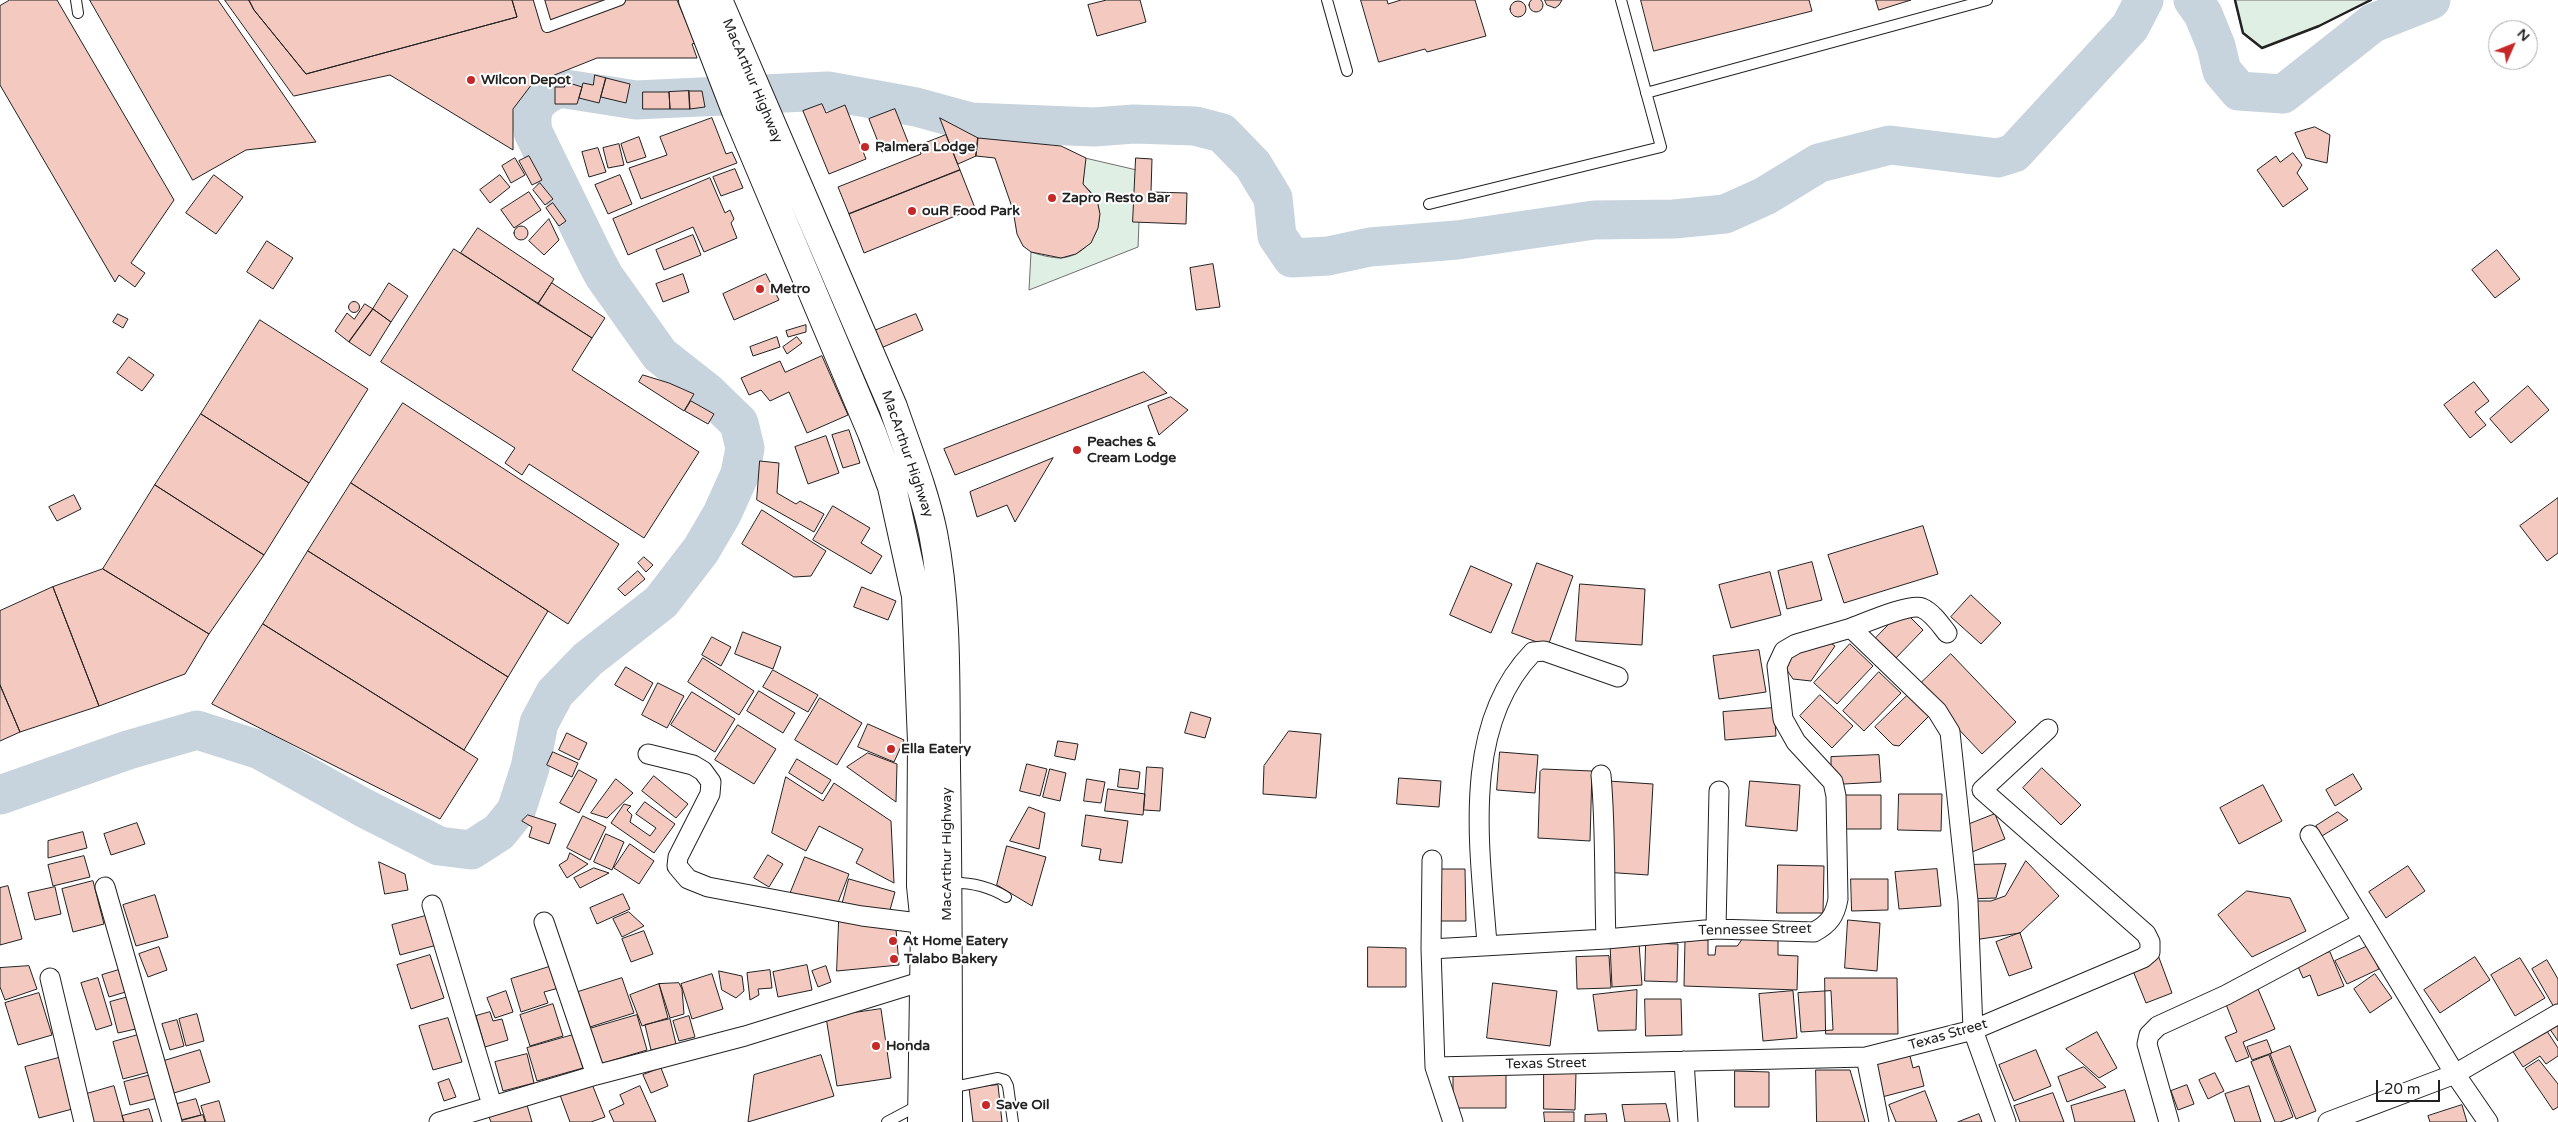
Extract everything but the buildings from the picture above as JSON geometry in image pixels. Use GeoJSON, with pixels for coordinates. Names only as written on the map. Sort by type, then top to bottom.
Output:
{"type":"FeatureCollection","features":[{"type":"Feature","properties":{"kind":"highway","name":"MacArthur Highway"},"geometry":{"type":"LineString","coordinates":[[693,0],[719,33],[748,106],[828,290],[896,415],[917,474],[933,533],[943,627],[934,884],[936,925],[949,975],[948,1122]]}},
{"type":"Feature","properties":{"kind":"highway","name":"MacArthur Highway"},"geometry":{"type":"LineString","coordinates":[[718,0],[719,33]]}},
{"type":"Feature","properties":{"kind":"highway","name":"MacArthur Highway"},"geometry":{"type":"LineString","coordinates":[[922,1113],[923,980],[936,925]]}},
{"type":"Feature","properties":{"kind":"street","name":"Tennessee Street"},"geometry":{"type":"LineString","coordinates":[[1431,949],[1487,944],[1606,939],[1716,929],[1814,932],[1828,924],[1836,912],[1838,899],[1836,796],[1833,782],[1796,742],[1783,719],[1777,666],[1784,651],[1796,644],[1903,610],[1920,607],[1931,613],[1947,633]]}},
{"type":"Feature","properties":{"kind":"street"},"geometry":{"type":"LineString","coordinates":[[1851,628],[1946,722],[1950,732],[1968,901],[1973,1030],[2006,1122]]}},
{"type":"Feature","properties":{"kind":"street"},"geometry":{"type":"LineString","coordinates":[[1487,944],[1478,829],[1488,731],[1506,688],[1533,652],[1544,651],[1618,677]]}},
{"type":"Feature","properties":{"kind":"street"},"geometry":{"type":"LineString","coordinates":[[1955,790],[1982,790],[2048,729]]}},
{"type":"Feature","properties":{"kind":"street"},"geometry":{"type":"LineString","coordinates":[[648,754],[692,765],[704,771],[711,782],[710,794],[678,857],[677,866],[688,879],[718,889],[862,916],[936,925]]}},
{"type":"Feature","properties":{"kind":"street"},"geometry":{"type":"LineString","coordinates":[[1601,775],[1605,819],[1603,872],[1606,939]]}},
{"type":"Feature","properties":{"kind":"street","name":"Texas Street"},"geometry":{"type":"LineString","coordinates":[[1435,1067],[1866,1057],[1973,1030],[2143,958],[2150,952],[2150,942],[2146,934],[1982,790]]}},
{"type":"Feature","properties":{"kind":"street"},"geometry":{"type":"LineString","coordinates":[[1716,929],[1719,791]]}},
{"type":"Feature","properties":{"kind":"street"},"geometry":{"type":"LineString","coordinates":[[2310,835],[2456,1074],[2488,1122]]}},
{"type":"Feature","properties":{"kind":"street"},"geometry":{"type":"LineString","coordinates":[[1432,860],[1431,949],[1435,1067],[1453,1122]]}},
{"type":"Feature","properties":{"kind":"street"},"geometry":{"type":"LineString","coordinates":[[105,887],[172,1122]]}},
{"type":"Feature","properties":{"kind":"street"},"geometry":{"type":"LineString","coordinates":[[432,905],[492,1105]]}},
{"type":"Feature","properties":{"kind":"street"},"geometry":{"type":"LineString","coordinates":[[544,922],[596,1075]]}},
{"type":"Feature","properties":{"kind":"street"},"geometry":{"type":"LineString","coordinates":[[2169,1122],[2146,1044],[2149,1035],[2158,1026],[2226,995],[2363,922]]}},
{"type":"Feature","properties":{"kind":"street"},"geometry":{"type":"LineString","coordinates":[[439,1122],[596,1075],[745,1036],[923,980],[949,975]]}},
{"type":"Feature","properties":{"kind":"street"},"geometry":{"type":"LineString","coordinates":[[50,978],[84,1122]]}},
{"type":"Feature","properties":{"kind":"street"},"geometry":{"type":"LineString","coordinates":[[2328,1122],[2456,1074],[2558,1014]]}},
{"type":"Feature","properties":{"kind":"street"},"geometry":{"type":"LineString","coordinates":[[1866,1057],[1880,1122]]}},
{"type":"Feature","properties":{"kind":"street"},"geometry":{"type":"LineString","coordinates":[[1684,1061],[1688,1122]]}},
{"type":"Feature","properties":{"kind":"lane"},"geometry":{"type":"LineString","coordinates":[[76,0],[78,13]]}},
{"type":"Feature","properties":{"kind":"lane"},"geometry":{"type":"LineString","coordinates":[[539,0],[547,27],[620,0]]}},
{"type":"Feature","properties":{"kind":"lane"},"geometry":{"type":"LineString","coordinates":[[1327,0],[1347,71]]}},
{"type":"Feature","properties":{"kind":"lane"},"geometry":{"type":"LineString","coordinates":[[1429,204],[1660,147],[1621,0]]}},
{"type":"Feature","properties":{"kind":"lane"},"geometry":{"type":"LineString","coordinates":[[1646,93],[1987,0]]}},
{"type":"Feature","properties":{"kind":"lane"},"geometry":{"type":"LineString","coordinates":[[934,884],[967,882],[996,891],[1006,897]]}},
{"type":"Feature","properties":{"kind":"lane"},"geometry":{"type":"LineString","coordinates":[[887,1122],[922,1113],[948,1088],[998,1078],[1005,1080],[1008,1086],[1013,1122]]}},
{"type":"Feature","properties":{"kind":"green space"},"geometry":{"type":"Polygon","coordinates":[[[2235,0],[2371,0],[2319,26],[2262,48],[2243,33],[2235,0]]]}},
{"type":"Feature","properties":{"kind":"green space"},"geometry":{"type":"Polygon","coordinates":[[[1085,158],[1141,171],[1138,247],[1029,290],[1031,252],[1061,258],[1071,256],[1087,246],[1097,230],[1099,212],[1097,202],[1083,184],[1085,158]]]}},
{"type":"Feature","properties":{"kind":"waterway"},"geometry":{"type":"LineString","coordinates":[[0,795],[128,750],[197,730],[260,750],[364,808],[439,846],[471,850],[499,832],[516,811],[530,768],[539,723],[555,693],[588,659],[661,602],[701,550],[722,514],[740,474],[745,448],[739,423],[707,392],[660,355],[604,276],[596,261],[533,132],[533,110],[540,100],[559,88],[636,100],[828,91],[916,107],[971,122],[1094,127],[1134,124],[1195,126],[1222,133],[1253,165],[1273,198],[1277,236],[1292,258],[1328,256],[1370,247],[1457,240],[1594,220],[1674,219],[1725,214],[1765,196],[1819,163],[1890,145],[1998,158],[2014,153],[2130,27],[2144,0]]}},
{"type":"Feature","properties":{"kind":"waterway"},"geometry":{"type":"LineString","coordinates":[[2193,0],[2203,14],[2216,46],[2222,71],[2239,91],[2283,94],[2373,23],[2431,0]]}},
{"type":"Feature","properties":{"kind":"wall"},"geometry":{"type":"LineString","coordinates":[[2235,0],[2243,33],[2262,48],[2319,26],[2371,0]]}},
{"type":"Feature","properties":{"kind":"place","name":"Wilcon Depot"},"geometry":{"type":"Point","coordinates":[471,80]}},
{"type":"Feature","properties":{"kind":"place","name":"Palmera Lodge"},"geometry":{"type":"Point","coordinates":[865,147]}},
{"type":"Feature","properties":{"kind":"place","name":"Zapro Resto Bar"},"geometry":{"type":"Point","coordinates":[1052,198]}},
{"type":"Feature","properties":{"kind":"place","name":"ouR Food Park"},"geometry":{"type":"Point","coordinates":[912,211]}},
{"type":"Feature","properties":{"kind":"place","name":"Metro"},"geometry":{"type":"Point","coordinates":[760,289]}},
{"type":"Feature","properties":{"kind":"place","name":"Peaches & Cream Lodge"},"geometry":{"type":"Point","coordinates":[1077,450]}},
{"type":"Feature","properties":{"kind":"place","name":"Ella Eatery"},"geometry":{"type":"Point","coordinates":[891,749]}},
{"type":"Feature","properties":{"kind":"place","name":"At Home Eatery"},"geometry":{"type":"Point","coordinates":[893,941]}},
{"type":"Feature","properties":{"kind":"place","name":"Talabo Bakery"},"geometry":{"type":"Point","coordinates":[894,959]}},
{"type":"Feature","properties":{"kind":"place","name":"Honda"},"geometry":{"type":"Point","coordinates":[876,1046]}},
{"type":"Feature","properties":{"kind":"place","name":"Save Oil"},"geometry":{"type":"Point","coordinates":[986,1105]}}]}
